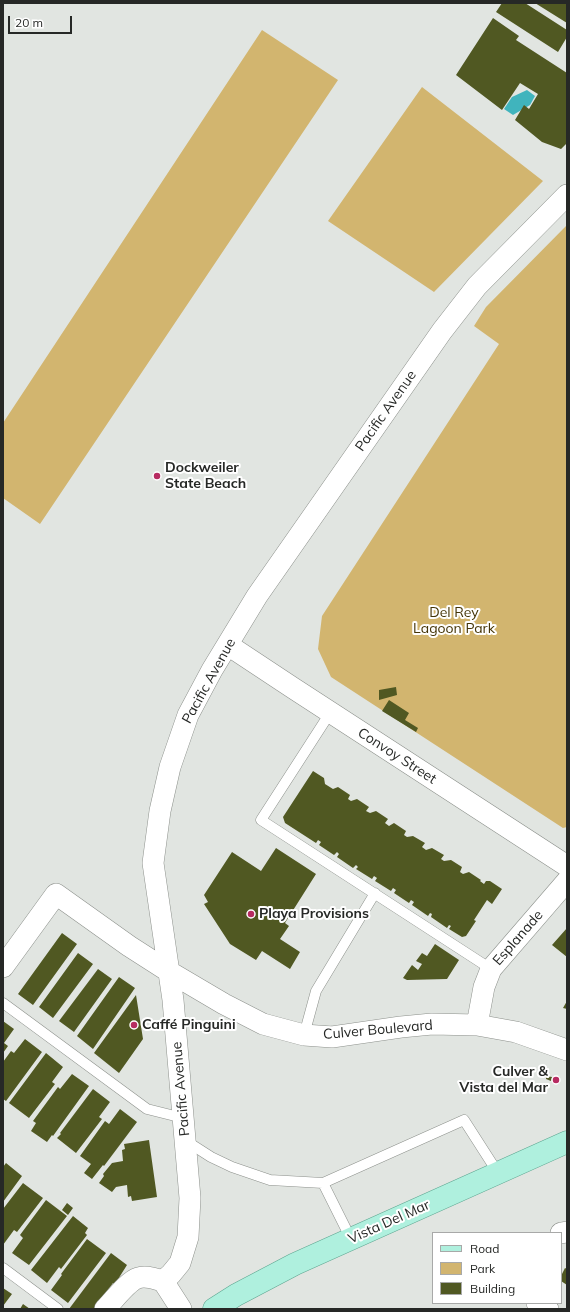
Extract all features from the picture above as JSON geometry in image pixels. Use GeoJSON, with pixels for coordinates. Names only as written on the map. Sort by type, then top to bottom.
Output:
{"type":"FeatureCollection","features":[{"type":"Feature","properties":{"kind":"main road","name":"Vista Del Mar"},"geometry":{"type":"LineString","coordinates":[[214,1309],[236,1295],[295,1264],[567,1142]]}},
{"type":"Feature","properties":{"kind":"street","name":"Pacific Avenue"},"geometry":{"type":"LineString","coordinates":[[163,1281],[172,1274],[180,1263],[188,1237],[190,1198],[173,1000],[154,863],[160,811],[170,767],[188,715],[212,670],[257,596],[442,331],[478,286],[567,195]]}},
{"type":"Feature","properties":{"kind":"street","name":"Convoy Street"},"geometry":{"type":"LineString","coordinates":[[228,645],[330,713],[567,866]]}},
{"type":"Feature","properties":{"kind":"street","name":"Esplanade"},"geometry":{"type":"LineString","coordinates":[[477,1025],[484,987],[491,969],[567,881]]}},
{"type":"Feature","properties":{"kind":"street","name":"Culver Boulevard"},"geometry":{"type":"LineString","coordinates":[[3,967],[56,894],[168,971],[224,1004],[263,1024],[304,1035],[332,1037],[401,1026],[432,1024],[477,1025],[516,1032],[567,1050]]}},
{"type":"Feature","properties":{"kind":"street"},"geometry":{"type":"LineString","coordinates":[[105,1309],[130,1282],[138,1278],[150,1277],[163,1281],[181,1309]]}},
{"type":"Feature","properties":{"kind":"street"},"geometry":{"type":"LineString","coordinates":[[539,1304],[548,1309]]}},
{"type":"Feature","properties":{"kind":"lane"},"geometry":{"type":"LineString","coordinates":[[330,713],[261,820],[491,969]]}},
{"type":"Feature","properties":{"kind":"lane"},"geometry":{"type":"LineString","coordinates":[[304,1035],[316,991],[375,893]]}},
{"type":"Feature","properties":{"kind":"lane"},"geometry":{"type":"LineString","coordinates":[[3,1003],[147,1109],[183,1118]]}},
{"type":"Feature","properties":{"kind":"lane"},"geometry":{"type":"LineString","coordinates":[[185,1141],[211,1157],[232,1167],[270,1180],[323,1183],[464,1120],[498,1173]]}},
{"type":"Feature","properties":{"kind":"lane"},"geometry":{"type":"LineString","coordinates":[[323,1183],[351,1239]]}},
{"type":"Feature","properties":{"kind":"lane"},"geometry":{"type":"LineString","coordinates":[[3,1268],[58,1309]]}},
{"type":"Feature","properties":{"kind":"green space"},"geometry":{"type":"Polygon","coordinates":[[[262,30],[338,80],[40,524],[3,498],[3,423],[262,30]]]}},
{"type":"Feature","properties":{"kind":"green space"},"geometry":{"type":"Polygon","coordinates":[[[422,87],[543,181],[434,292],[328,221],[422,87]]]}},
{"type":"Feature","properties":{"kind":"green space","name":"Del Rey Lagoon Park"},"geometry":{"type":"Polygon","coordinates":[[[567,225],[567,827],[563,828],[331,677],[318,649],[322,616],[499,344],[474,326],[486,307],[567,225]]]}},
{"type":"Feature","properties":{"kind":"water"},"geometry":{"type":"Polygon","coordinates":[[[527,90],[535,96],[530,105],[513,115],[504,109],[512,97],[527,90]]]}},
{"type":"Feature","properties":{"kind":"building"},"geometry":{"type":"Polygon","coordinates":[[[502,3],[525,3],[567,30],[567,37],[558,52],[496,12],[502,3]]]}},
{"type":"Feature","properties":{"kind":"building"},"geometry":{"type":"Polygon","coordinates":[[[535,3],[567,3],[567,23],[535,3]]]}},
{"type":"Feature","properties":{"kind":"building"},"geometry":{"type":"Polygon","coordinates":[[[493,18],[519,36],[516,40],[567,73],[567,143],[561,149],[542,142],[515,120],[524,105],[529,109],[538,94],[520,83],[502,110],[456,75],[493,18]]]}},
{"type":"Feature","properties":{"kind":"building"},"geometry":{"type":"Polygon","coordinates":[[[396,687],[397,695],[379,700],[379,690],[396,687]]]}},
{"type":"Feature","properties":{"kind":"building"},"geometry":{"type":"Polygon","coordinates":[[[389,700],[409,713],[405,720],[418,728],[416,732],[382,711],[389,700]]]}},
{"type":"Feature","properties":{"kind":"building"},"geometry":{"type":"Polygon","coordinates":[[[313,771],[324,778],[325,784],[333,789],[338,787],[350,795],[348,799],[351,801],[357,799],[369,807],[366,811],[370,813],[376,811],[388,819],[385,823],[389,826],[394,823],[406,831],[404,835],[407,837],[413,836],[425,843],[422,847],[426,850],[432,848],[444,855],[441,859],[444,861],[451,860],[462,867],[460,872],[463,874],[469,872],[481,880],[480,881],[484,884],[486,881],[490,881],[502,889],[492,904],[487,900],[466,936],[462,937],[449,929],[451,926],[449,925],[447,928],[431,917],[432,914],[430,913],[428,916],[412,905],[414,902],[411,900],[409,903],[394,893],[396,890],[393,888],[391,891],[375,881],[377,878],[374,876],[372,879],[356,869],[358,867],[356,865],[353,868],[337,857],[339,854],[337,852],[334,855],[319,845],[321,842],[318,840],[316,843],[285,823],[283,817],[313,771]]]}},
{"type":"Feature","properties":{"kind":"building","name":"Playa Provisions"},"geometry":{"type":"Polygon","coordinates":[[[276,848],[316,874],[285,923],[289,926],[280,939],[300,952],[290,969],[262,951],[256,960],[230,944],[204,904],[208,902],[204,895],[232,852],[261,871],[276,848]]]}},
{"type":"Feature","properties":{"kind":"building"},"geometry":{"type":"Polygon","coordinates":[[[567,928],[567,957],[552,945],[567,928]]]}},
{"type":"Feature","properties":{"kind":"building"},"geometry":{"type":"Polygon","coordinates":[[[62,933],[77,944],[33,1005],[18,994],[62,933]]]}},
{"type":"Feature","properties":{"kind":"building"},"geometry":{"type":"Polygon","coordinates":[[[435,944],[459,960],[447,979],[407,980],[403,978],[412,965],[418,970],[422,964],[416,961],[422,953],[427,956],[435,944]]]}},
{"type":"Feature","properties":{"kind":"building"},"geometry":{"type":"Polygon","coordinates":[[[78,953],[93,964],[53,1018],[39,1007],[78,953]]]}},
{"type":"Feature","properties":{"kind":"building"},"geometry":{"type":"Polygon","coordinates":[[[98,969],[112,979],[74,1032],[59,1021],[98,969]]]}},
{"type":"Feature","properties":{"kind":"building"},"geometry":{"type":"Polygon","coordinates":[[[119,977],[135,988],[93,1049],[77,1036],[119,977]]]}},
{"type":"Feature","properties":{"kind":"building"},"geometry":{"type":"Polygon","coordinates":[[[136,995],[143,1039],[119,1073],[94,1053],[136,995]]]}},
{"type":"Feature","properties":{"kind":"building"},"geometry":{"type":"Polygon","coordinates":[[[567,1001],[567,1009],[563,1008],[567,1001]]]}},
{"type":"Feature","properties":{"kind":"building"},"geometry":{"type":"Polygon","coordinates":[[[3,1021],[14,1029],[4,1043],[8,1046],[3,1053],[3,1021]]]}},
{"type":"Feature","properties":{"kind":"building"},"geometry":{"type":"Polygon","coordinates":[[[25,1039],[42,1052],[6,1101],[3,1099],[3,1062],[11,1051],[14,1053],[25,1039]]]}},
{"type":"Feature","properties":{"kind":"building"},"geometry":{"type":"Polygon","coordinates":[[[46,1053],[63,1067],[52,1082],[55,1084],[29,1118],[9,1103],[46,1053]]]}},
{"type":"Feature","properties":{"kind":"building"},"geometry":{"type":"Polygon","coordinates":[[[72,1074],[89,1086],[47,1142],[31,1131],[36,1123],[33,1121],[58,1087],[60,1089],[72,1074]]]}},
{"type":"Feature","properties":{"kind":"building"},"geometry":{"type":"Polygon","coordinates":[[[546,1076],[552,1077],[551,1081],[546,1079],[546,1076]]]}},
{"type":"Feature","properties":{"kind":"building"},"geometry":{"type":"Polygon","coordinates":[[[93,1089],[110,1102],[99,1117],[102,1119],[76,1153],[57,1138],[93,1089]]]}},
{"type":"Feature","properties":{"kind":"building"},"geometry":{"type":"Polygon","coordinates":[[[120,1109],[137,1122],[104,1166],[103,1165],[92,1179],[84,1173],[91,1164],[80,1156],[105,1121],[109,1124],[120,1109]]]}},
{"type":"Feature","properties":{"kind":"building"},"geometry":{"type":"Polygon","coordinates":[[[149,1140],[157,1197],[132,1201],[131,1196],[128,1197],[127,1185],[116,1187],[112,1192],[99,1183],[104,1176],[103,1174],[112,1163],[123,1161],[122,1150],[125,1149],[124,1144],[149,1140]]]}},
{"type":"Feature","properties":{"kind":"building"},"geometry":{"type":"Polygon","coordinates":[[[6,1163],[22,1176],[3,1202],[3,1167],[6,1163]]]}},
{"type":"Feature","properties":{"kind":"building"},"geometry":{"type":"Polygon","coordinates":[[[23,1183],[43,1198],[17,1232],[14,1230],[3,1245],[3,1209],[23,1183]]]}},
{"type":"Feature","properties":{"kind":"building"},"geometry":{"type":"Polygon","coordinates":[[[46,1200],[67,1216],[29,1265],[12,1253],[23,1238],[20,1235],[46,1200]]]}},
{"type":"Feature","properties":{"kind":"building"},"geometry":{"type":"Polygon","coordinates":[[[67,1203],[73,1208],[68,1215],[62,1210],[67,1203]]]}},
{"type":"Feature","properties":{"kind":"building"},"geometry":{"type":"Polygon","coordinates":[[[73,1216],[88,1228],[85,1233],[87,1235],[61,1269],[59,1267],[47,1283],[31,1270],[73,1216]]]}},
{"type":"Feature","properties":{"kind":"building"},"geometry":{"type":"Polygon","coordinates":[[[87,1239],[106,1253],[68,1303],[51,1290],[87,1239]]]}},
{"type":"Feature","properties":{"kind":"building"},"geometry":{"type":"Polygon","coordinates":[[[111,1253],[127,1265],[115,1284],[113,1283],[94,1309],[69,1309],[111,1253]]]}},
{"type":"Feature","properties":{"kind":"building"},"geometry":{"type":"Polygon","coordinates":[[[565,1268],[567,1269],[567,1285],[562,1282],[562,1274],[565,1268]]]}},
{"type":"Feature","properties":{"kind":"building"},"geometry":{"type":"Polygon","coordinates":[[[3,1288],[12,1294],[3,1306],[3,1288]]]}},
{"type":"Feature","properties":{"kind":"building"},"geometry":{"type":"Polygon","coordinates":[[[23,1304],[30,1309],[20,1309],[23,1304]]]}},
{"type":"Feature","properties":{"kind":"place","name":"Dockweiler State Beach"},"geometry":{"type":"Point","coordinates":[157,476]}},
{"type":"Feature","properties":{"kind":"place","name":"Playa Provisions"},"geometry":{"type":"Point","coordinates":[251,914]}},
{"type":"Feature","properties":{"kind":"place","name":"Caffé Pinguini"},"geometry":{"type":"Point","coordinates":[134,1025]}},
{"type":"Feature","properties":{"kind":"place","name":"Culver & Vista del Mar"},"geometry":{"type":"Point","coordinates":[556,1080]}}]}
